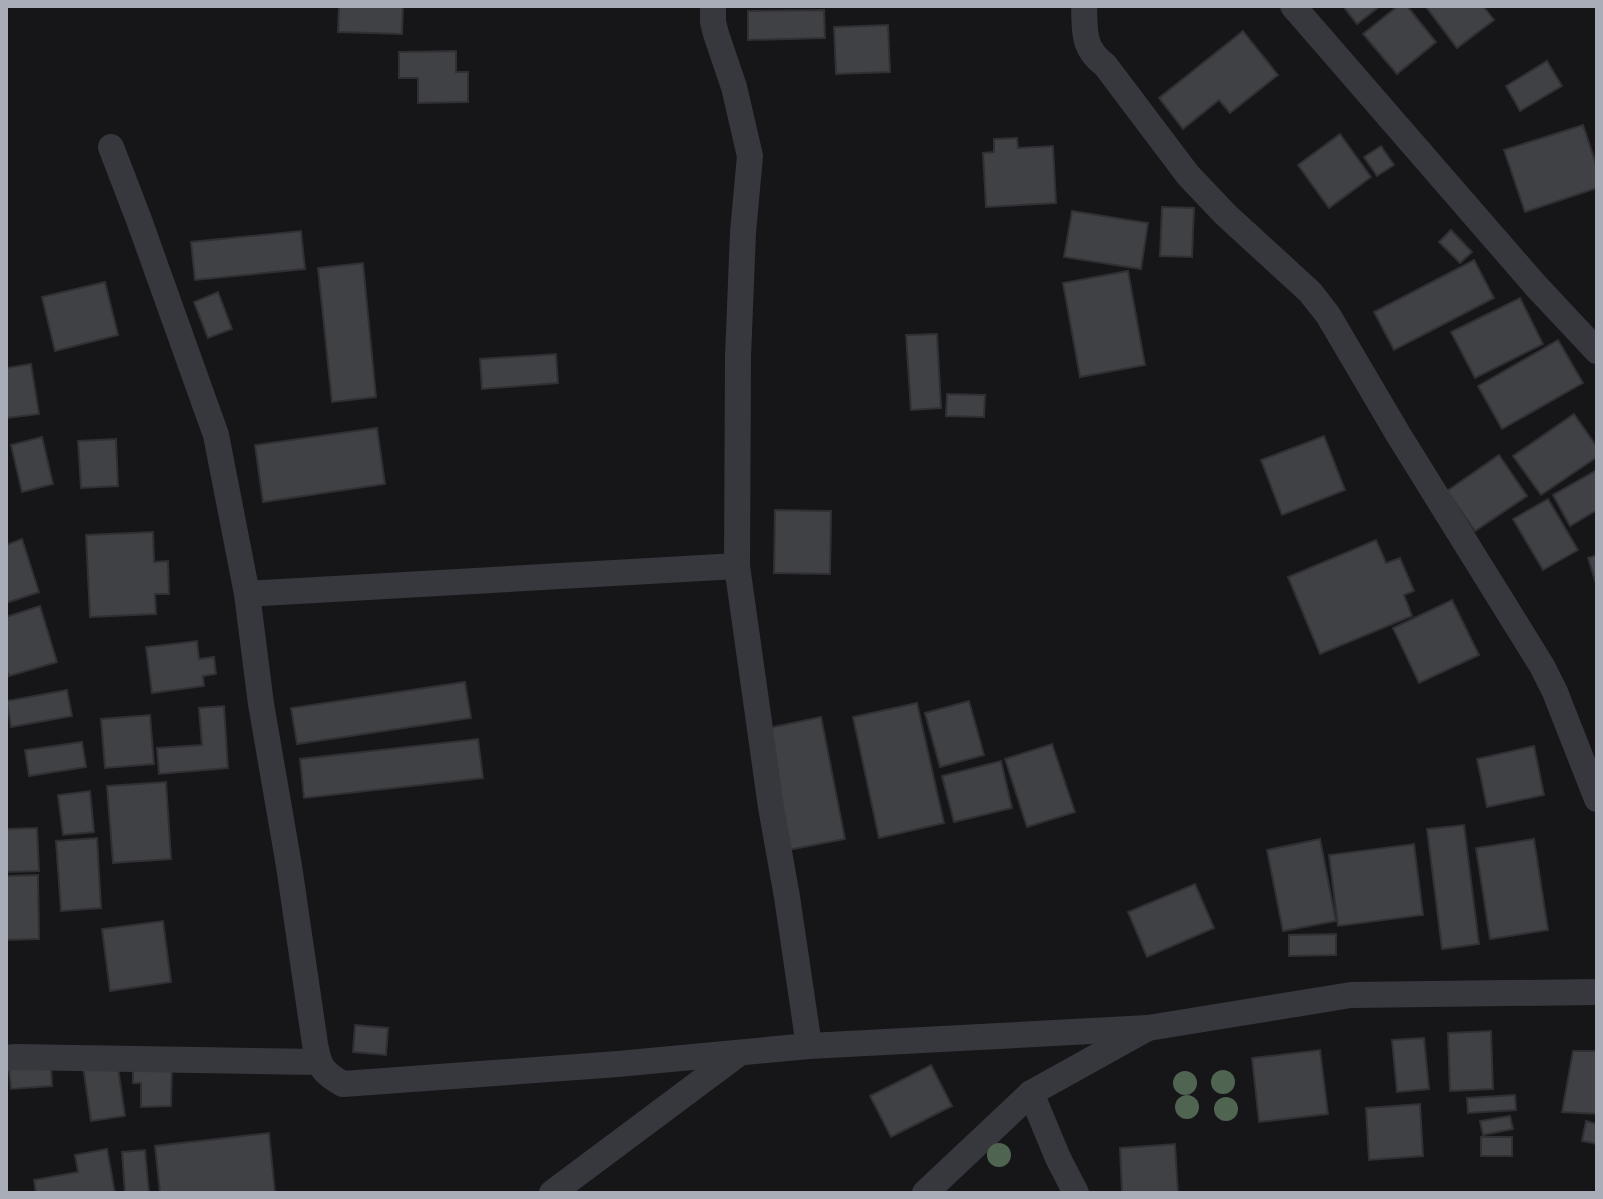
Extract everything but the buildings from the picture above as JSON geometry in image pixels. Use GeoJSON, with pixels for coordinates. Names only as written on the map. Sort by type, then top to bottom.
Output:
{"type":"FeatureCollection","features":[{"type":"Feature","properties":{"kind":"street"},"geometry":{"type":"LineString","coordinates":[[713,6],[713,22],[734,87],[750,156],[743,232],[738,357],[737,566],[809,1046]]}},
{"type":"Feature","properties":{"kind":"street"},"geometry":{"type":"LineString","coordinates":[[1084,6],[1085,37],[1095,58],[1105,65],[1188,175],[1226,215],[1310,292],[1328,315],[1542,666],[1597,799]]}},
{"type":"Feature","properties":{"kind":"street"},"geometry":{"type":"LineString","coordinates":[[1293,6],[1536,286],[1597,351]]}},
{"type":"Feature","properties":{"kind":"street"},"geometry":{"type":"LineString","coordinates":[[111,147],[216,435],[247,594],[261,704],[318,1062],[328,1076],[343,1084],[618,1064],[809,1046],[1148,1028],[1351,995],[1597,992]]}},
{"type":"Feature","properties":{"kind":"street"},"geometry":{"type":"LineString","coordinates":[[247,594],[737,566]]}},
{"type":"Feature","properties":{"kind":"street"},"geometry":{"type":"LineString","coordinates":[[925,1193],[1031,1093],[1148,1028]]}},
{"type":"Feature","properties":{"kind":"street"},"geometry":{"type":"LineString","coordinates":[[552,1193],[738,1053]]}},
{"type":"Feature","properties":{"kind":"street"},"geometry":{"type":"LineString","coordinates":[[6,1058],[318,1062]]}},
{"type":"Feature","properties":{"kind":"street"},"geometry":{"type":"LineString","coordinates":[[1031,1093],[1076,1193]]}}]}
